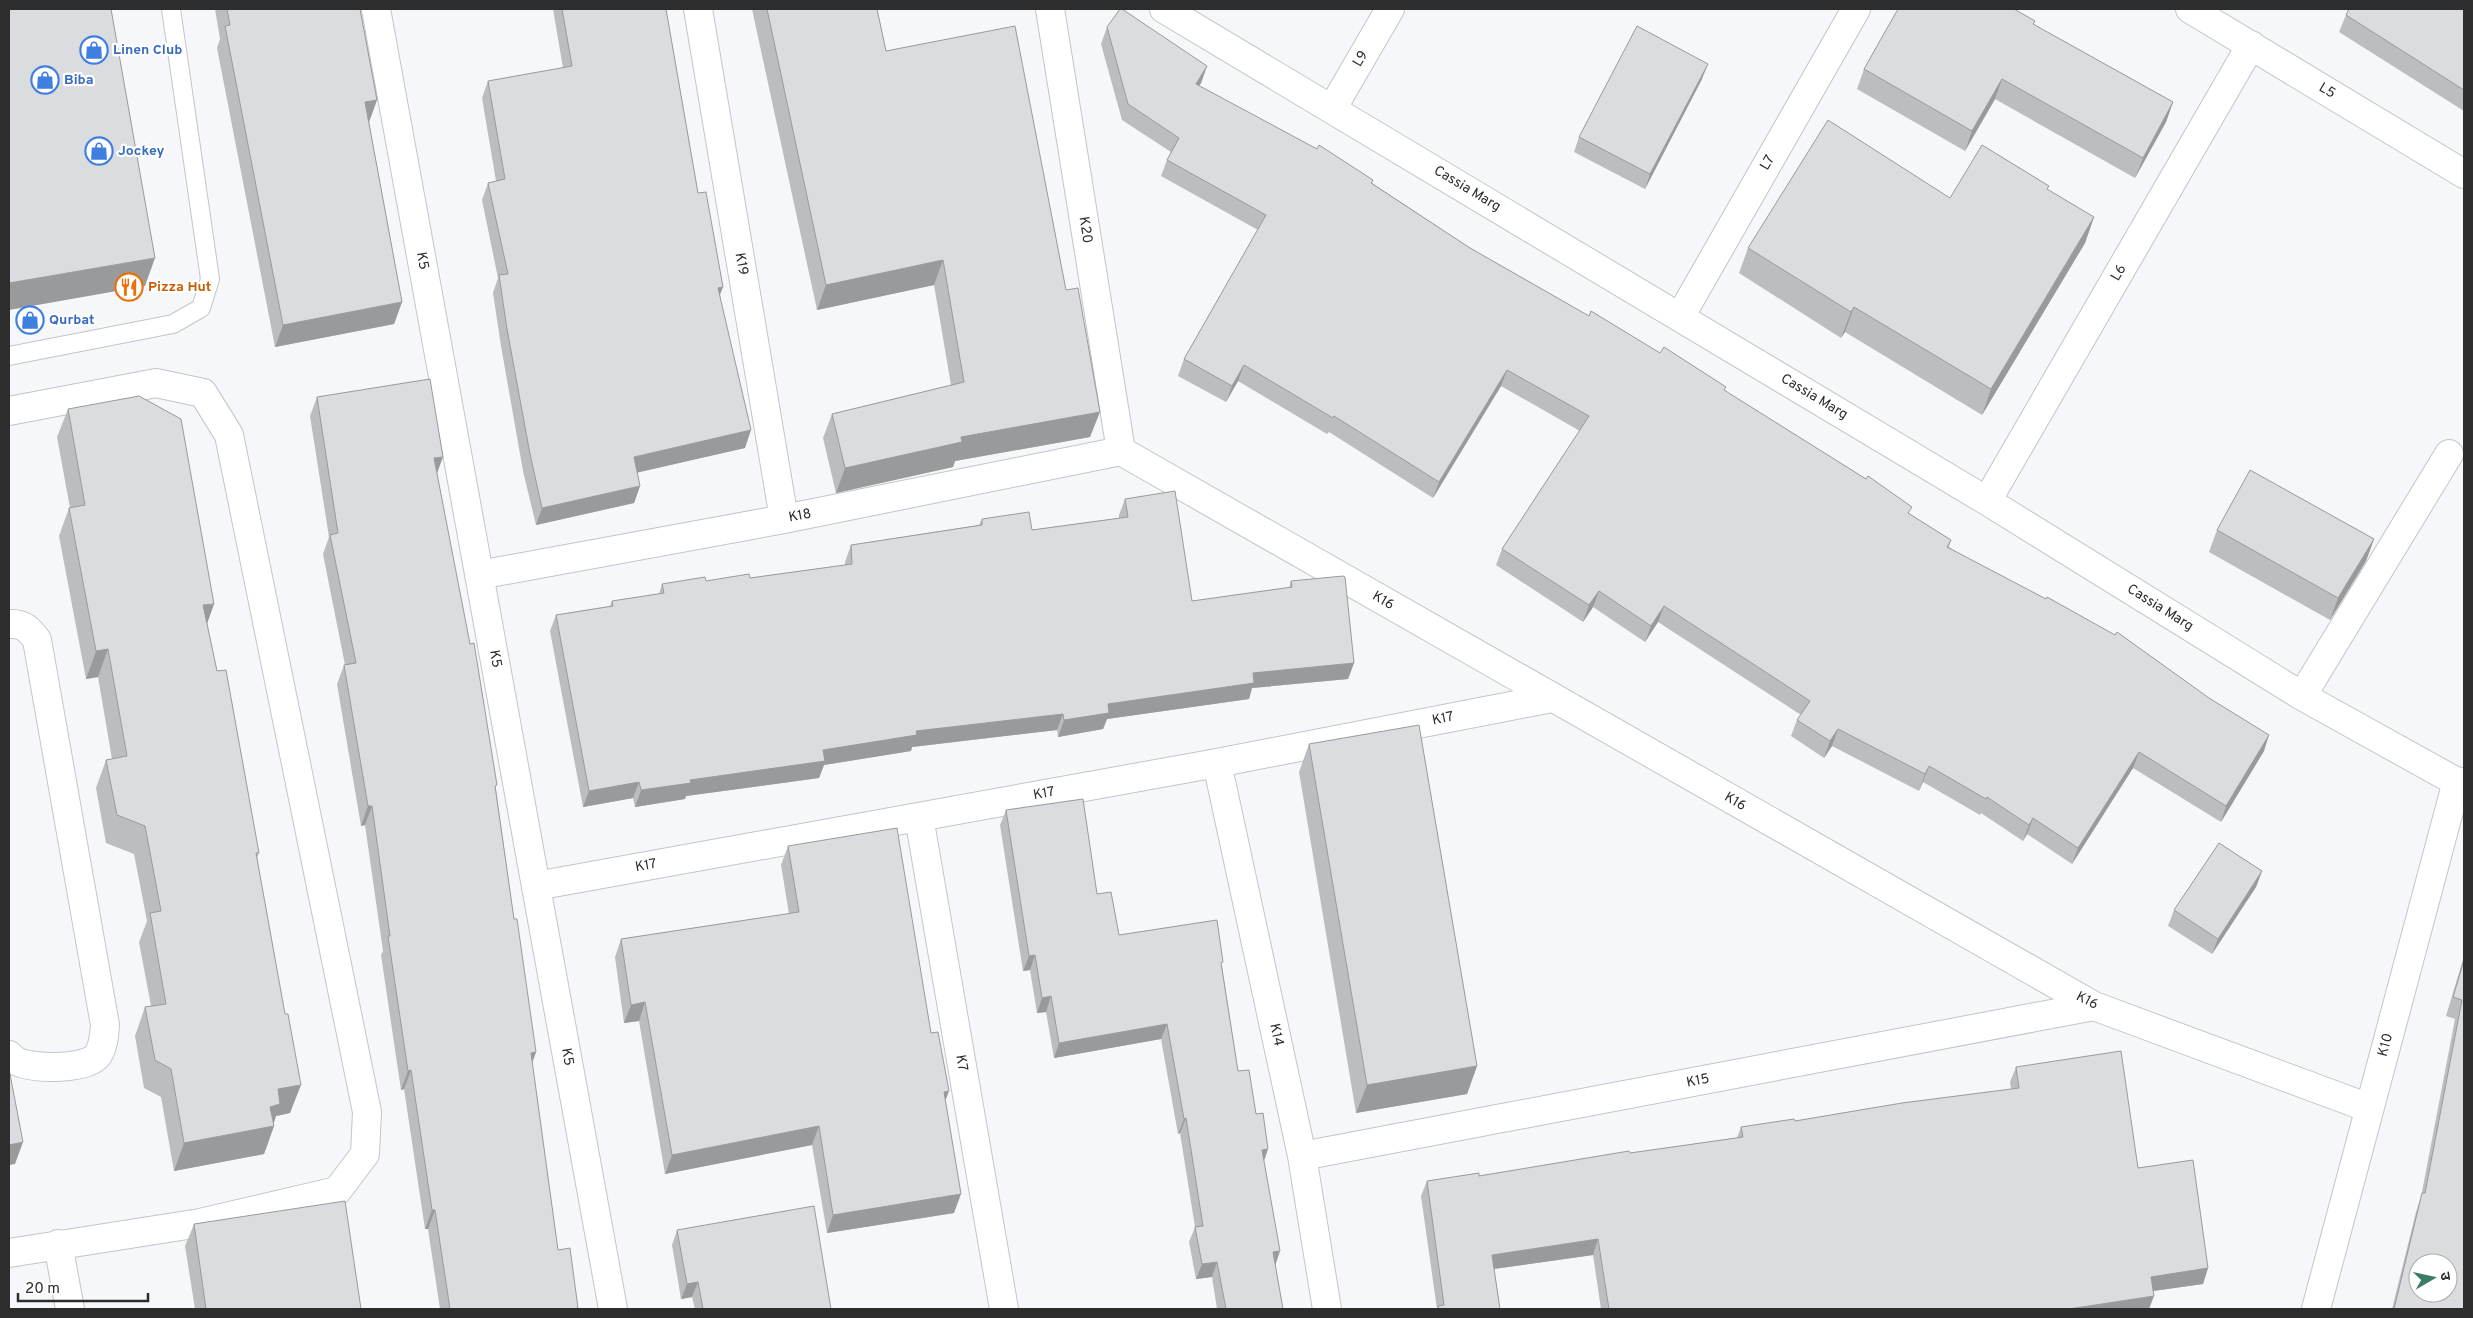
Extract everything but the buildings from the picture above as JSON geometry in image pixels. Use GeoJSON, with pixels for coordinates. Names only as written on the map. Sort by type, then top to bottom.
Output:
{"type":"FeatureCollection","features":[{"type":"Feature","properties":{"kind":"street","name":"K5"},"geometry":{"type":"LineString","coordinates":[[376,9],[613,1309]]}},
{"type":"Feature","properties":{"kind":"street","name":"K19"},"geometry":{"type":"LineString","coordinates":[[698,9],[784,519]]}},
{"type":"Feature","properties":{"kind":"street","name":"K20"},"geometry":{"type":"LineString","coordinates":[[1050,9],[1121,452]]}},
{"type":"Feature","properties":{"kind":"street","name":"Cassia Marg"},"geometry":{"type":"LineString","coordinates":[[1164,9],[1987,501],[2302,696],[2460,783]]}},
{"type":"Feature","properties":{"kind":"street","name":"L9"},"geometry":{"type":"LineString","coordinates":[[1332,109],[1390,9]]}},
{"type":"Feature","properties":{"kind":"street","name":"L7"},"geometry":{"type":"LineString","coordinates":[[1680,317],[1856,9]]}},
{"type":"Feature","properties":{"kind":"street","name":"L5"},"geometry":{"type":"LineString","coordinates":[[2190,9],[2464,174]]}},
{"type":"Feature","properties":{"kind":"street","name":"L6"},"geometry":{"type":"LineString","coordinates":[[1987,501],[2251,44]]}},
{"type":"Feature","properties":{"kind":"street"},"geometry":{"type":"LineString","coordinates":[[9,411],[156,383],[203,393],[229,435],[367,1112],[365,1154],[337,1191],[200,1223],[9,1252]]}},
{"type":"Feature","properties":{"kind":"street","name":"K18"},"geometry":{"type":"LineString","coordinates":[[479,575],[784,519],[1121,452]]}},
{"type":"Feature","properties":{"kind":"street","name":"K16"},"geometry":{"type":"LineString","coordinates":[[1121,452],[2094,1006],[2369,1108]]}},
{"type":"Feature","properties":{"kind":"street"},"geometry":{"type":"LineString","coordinates":[[2302,696],[2449,454]]}},
{"type":"Feature","properties":{"kind":"street"},"geometry":{"type":"LineString","coordinates":[[9,624],[20,623],[37,640],[105,1025],[104,1042],[97,1056],[86,1063],[73,1067],[32,1065],[19,1062],[9,1056]]}},
{"type":"Feature","properties":{"kind":"street","name":"K17"},"geometry":{"type":"LineString","coordinates":[[536,886],[1217,762],[1552,698]]}},
{"type":"Feature","properties":{"kind":"street","name":"K14"},"geometry":{"type":"LineString","coordinates":[[1217,762],[1302,1156],[1327,1309]]}},
{"type":"Feature","properties":{"kind":"street","name":"K10"},"geometry":{"type":"LineString","coordinates":[[2316,1309],[2369,1108],[2460,783]]}},
{"type":"Feature","properties":{"kind":"street","name":"K7"},"geometry":{"type":"LineString","coordinates":[[919,817],[1004,1309]]}},
{"type":"Feature","properties":{"kind":"street","name":"K15"},"geometry":{"type":"LineString","coordinates":[[1302,1156],[2094,1006]]}},
{"type":"Feature","properties":{"kind":"street"},"geometry":{"type":"LineString","coordinates":[[58,1244],[70,1309]]}},
{"type":"Feature","properties":{"kind":"lane"},"geometry":{"type":"LineString","coordinates":[[9,356],[173,324],[201,308],[210,279],[171,9]]}},
{"type":"Feature","properties":{"kind":"place","name":"Linen Club"},"geometry":{"type":"Point","coordinates":[94,50]}},
{"type":"Feature","properties":{"kind":"place","name":"Biba"},"geometry":{"type":"Point","coordinates":[45,80]}},
{"type":"Feature","properties":{"kind":"place","name":"Jockey"},"geometry":{"type":"Point","coordinates":[99,151]}},
{"type":"Feature","properties":{"kind":"place","name":"Pizza Hut"},"geometry":{"type":"Point","coordinates":[129,287]}},
{"type":"Feature","properties":{"kind":"place","name":"Qurbat"},"geometry":{"type":"Point","coordinates":[30,320]}}]}
